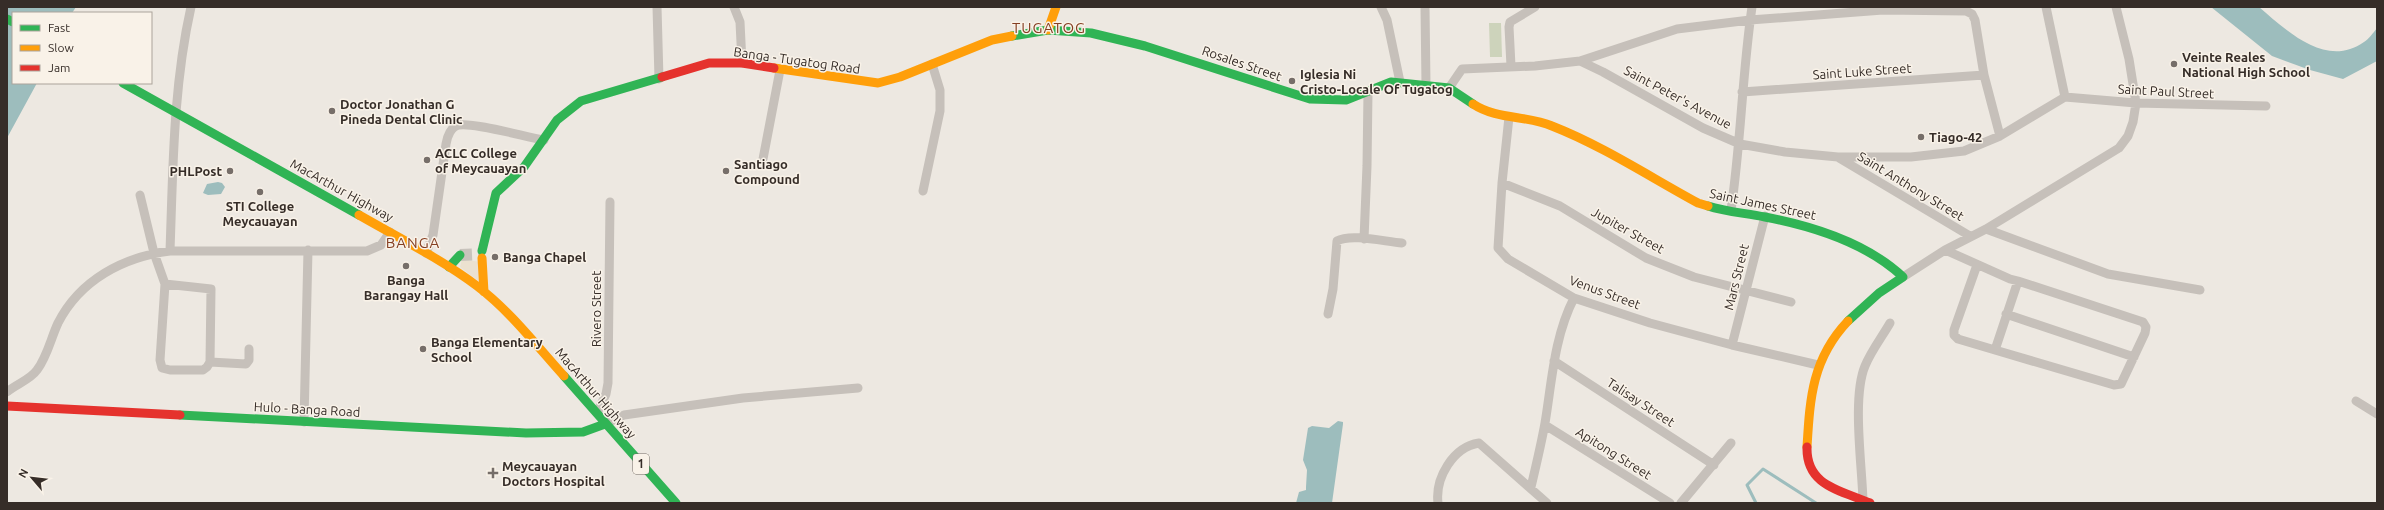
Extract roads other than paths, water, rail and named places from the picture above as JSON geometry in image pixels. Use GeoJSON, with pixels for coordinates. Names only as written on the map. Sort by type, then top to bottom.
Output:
{"type":"FeatureCollection","features":[{"type":"Feature","properties":{"kind":"main road"},"geometry":{"type":"LineString","coordinates":[[1048,30],[1056,7]]}},
{"type":"Feature","properties":{"kind":"main road","name":"Banga - Tugatog Road"},"geometry":{"type":"LineString","coordinates":[[484,292],[482,254],[496,193],[524,167],[557,120],[581,101],[617,89],[659,79],[709,63],[742,63],[780,70],[878,83],[887,82],[992,40],[1048,30]]}},
{"type":"Feature","properties":{"kind":"main road","name":"Rosales Street"},"geometry":{"type":"LineString","coordinates":[[1048,30],[1091,33],[1120,38],[1211,66],[1254,84],[1310,99],[1346,100],[1368,92],[1383,84],[1400,82],[1449,88]]}},
{"type":"Feature","properties":{"kind":"main road","name":"MacArthur Highway"},"geometry":{"type":"LineString","coordinates":[[125,84],[390,232],[449,267],[484,292],[506,311],[676,503]]}},
{"type":"Feature","properties":{"kind":"main road","name":"Saint James Street"},"geometry":{"type":"LineString","coordinates":[[1449,88],[1485,112],[1543,122],[1568,132],[1596,145],[1698,203],[1803,224],[1833,235],[1885,262],[1903,277]]}},
{"type":"Feature","properties":{"kind":"main road"},"geometry":{"type":"LineString","coordinates":[[449,267],[457,256],[460,255]]}},
{"type":"Feature","properties":{"kind":"main road"},"geometry":{"type":"LineString","coordinates":[[1867,502],[1817,479],[1809,468],[1807,444],[1812,393],[1818,365],[1837,334],[1876,296],[1903,277]]}},
{"type":"Feature","properties":{"kind":"main road","name":"Hulo - Banga Road"},"geometry":{"type":"LineString","coordinates":[[7,406],[526,434],[583,432],[605,424]]}},
{"type":"Feature","properties":{"kind":"street"},"geometry":{"type":"LineString","coordinates":[[170,251],[175,112],[182,45],[191,7]]}},
{"type":"Feature","properties":{"kind":"street"},"geometry":{"type":"LineString","coordinates":[[657,7],[659,79]]}},
{"type":"Feature","properties":{"kind":"street"},"geometry":{"type":"LineString","coordinates":[[734,7],[740,22],[742,63]]}},
{"type":"Feature","properties":{"kind":"street"},"geometry":{"type":"LineString","coordinates":[[1381,7],[1387,20],[1400,82]]}},
{"type":"Feature","properties":{"kind":"street"},"geometry":{"type":"LineString","coordinates":[[1425,7],[1426,85]]}},
{"type":"Feature","properties":{"kind":"street"},"geometry":{"type":"LineString","coordinates":[[1731,210],[1740,144],[1742,92],[1752,7]]}},
{"type":"Feature","properties":{"kind":"street"},"geometry":{"type":"LineString","coordinates":[[2046,7],[2065,97]]}},
{"type":"Feature","properties":{"kind":"street"},"geometry":{"type":"LineString","coordinates":[[1903,277],[1945,250],[1986,229],[2120,148],[2128,136],[2136,104],[2129,59],[2116,7]]}},
{"type":"Feature","properties":{"kind":"street"},"geometry":{"type":"LineString","coordinates":[[1512,66],[1509,27],[1510,22],[1531,8]]}},
{"type":"Feature","properties":{"kind":"street"},"geometry":{"type":"LineString","coordinates":[[1580,61],[1677,29],[1750,20],[1883,9],[1966,10],[1972,14],[1975,20],[1984,75],[2000,136]]}},
{"type":"Feature","properties":{"kind":"street","name":"Saint Peter's Avenue"},"geometry":{"type":"LineString","coordinates":[[1449,88],[1462,69],[1580,61],[1603,72],[1703,128],[1740,144],[1786,152],[1838,157],[1911,157],[1964,152],[2000,136],[2065,97]]}},
{"type":"Feature","properties":{"kind":"street"},"geometry":{"type":"LineString","coordinates":[[923,191],[940,111],[940,90],[932,64]]}},
{"type":"Feature","properties":{"kind":"street"},"geometry":{"type":"LineString","coordinates":[[763,159],[780,70]]}},
{"type":"Feature","properties":{"kind":"street","name":"Saint Luke Street"},"geometry":{"type":"LineString","coordinates":[[1742,92],[1984,75]]}},
{"type":"Feature","properties":{"kind":"street"},"geometry":{"type":"LineString","coordinates":[[1364,239],[1368,166],[1368,92]]}},
{"type":"Feature","properties":{"kind":"street","name":"Saint Paul Street"},"geometry":{"type":"LineString","coordinates":[[2065,97],[2136,104],[2266,106]]}},
{"type":"Feature","properties":{"kind":"street","name":"Venus Street"},"geometry":{"type":"LineString","coordinates":[[1509,117],[1502,183],[1498,248],[1508,259],[1574,298],[1650,323],[1732,345],[1818,365]]}},
{"type":"Feature","properties":{"kind":"street"},"geometry":{"type":"LineString","coordinates":[[426,253],[433,235],[447,136],[453,128],[459,125],[473,125],[544,140]]}},
{"type":"Feature","properties":{"kind":"street","name":"Saint Anthony Street"},"geometry":{"type":"LineString","coordinates":[[1838,157],[1970,236]]}},
{"type":"Feature","properties":{"kind":"street","name":"Jupiter Street"},"geometry":{"type":"LineString","coordinates":[[1502,183],[1560,206],[1646,258],[1694,277],[1745,292],[1791,302]]}},
{"type":"Feature","properties":{"kind":"street"},"geometry":{"type":"LineString","coordinates":[[140,195],[154,253],[166,284],[160,360],[162,368],[170,370],[203,370],[210,362],[211,289],[166,284]]}},
{"type":"Feature","properties":{"kind":"street","name":"Rivero Street"},"geometry":{"type":"LineString","coordinates":[[597,413],[606,394],[608,383],[610,202]]}},
{"type":"Feature","properties":{"kind":"street","name":"Mars Street"},"geometry":{"type":"LineString","coordinates":[[1732,345],[1765,216]]}},
{"type":"Feature","properties":{"kind":"street"},"geometry":{"type":"LineString","coordinates":[[1986,229],[2108,274],[2200,290]]}},
{"type":"Feature","properties":{"kind":"street"},"geometry":{"type":"LineString","coordinates":[[7,392],[36,371],[59,321],[76,296],[116,266],[154,253],[170,251],[367,251],[381,244],[390,232]]}},
{"type":"Feature","properties":{"kind":"street"},"geometry":{"type":"LineString","coordinates":[[1328,314],[1333,289],[1337,241],[1341,239],[1364,239],[1402,243]]}},
{"type":"Feature","properties":{"kind":"street"},"geometry":{"type":"LineString","coordinates":[[304,422],[308,250]]}},
{"type":"Feature","properties":{"kind":"street"},"geometry":{"type":"LineString","coordinates":[[1945,250],[1977,265],[2018,281],[2143,322],[2146,327],[2145,333],[2121,384],[2118,386],[1994,350],[1958,338],[1954,335],[1954,330],[1977,265]]}},
{"type":"Feature","properties":{"kind":"street"},"geometry":{"type":"LineString","coordinates":[[1994,350],[2018,281]]}},
{"type":"Feature","properties":{"kind":"street"},"geometry":{"type":"LineString","coordinates":[[1531,487],[1545,425],[1554,361],[1565,315],[1574,298]]}},
{"type":"Feature","properties":{"kind":"street"},"geometry":{"type":"LineString","coordinates":[[2006,314],[2134,357]]}},
{"type":"Feature","properties":{"kind":"street"},"geometry":{"type":"LineString","coordinates":[[1867,502],[1859,400],[1860,382],[1865,365],[1890,323]]}},
{"type":"Feature","properties":{"kind":"street"},"geometry":{"type":"LineString","coordinates":[[210,362],[246,364],[249,360],[249,349]]}},
{"type":"Feature","properties":{"kind":"street","name":"Talisay Street"},"geometry":{"type":"LineString","coordinates":[[1554,361],[1714,465]]}},
{"type":"Feature","properties":{"kind":"street"},"geometry":{"type":"LineString","coordinates":[[605,424],[624,415],[743,398],[858,388]]}},
{"type":"Feature","properties":{"kind":"street"},"geometry":{"type":"LineString","coordinates":[[2356,401],[2377,414]]}},
{"type":"Feature","properties":{"kind":"street","name":"Apitong Street"},"geometry":{"type":"LineString","coordinates":[[1545,425],[1670,503]]}},
{"type":"Feature","properties":{"kind":"street"},"geometry":{"type":"LineString","coordinates":[[1681,503],[1731,443]]}},
{"type":"Feature","properties":{"kind":"street"},"geometry":{"type":"LineString","coordinates":[[1438,503],[1438,488],[1449,462],[1473,444],[1483,444],[1547,503]]}},
{"type":"Feature","properties":{"kind":"water"},"geometry":{"type":"Polygon","coordinates":[[[7,7],[76,7],[73,12],[12,12],[12,84],[36,84],[7,138],[7,7]]]}},
{"type":"Feature","properties":{"kind":"water"},"geometry":{"type":"Polygon","coordinates":[[[2211,7],[2259,7],[2295,36],[2308,44],[2321,49],[2336,51],[2350,49],[2364,42],[2377,28],[2377,61],[2343,79],[2310,70],[2272,56],[2211,7]]]}},
{"type":"Feature","properties":{"kind":"water"},"geometry":{"type":"Polygon","coordinates":[[[218,182],[222,183],[225,187],[221,194],[208,195],[203,193],[207,184],[218,182]]]}},
{"type":"Feature","properties":{"kind":"water"},"geometry":{"type":"Polygon","coordinates":[[[1338,421],[1343,422],[1343,424],[1332,503],[1296,503],[1299,492],[1306,490],[1307,470],[1303,460],[1308,428],[1312,426],[1329,428],[1338,421]]]}},
{"type":"Feature","properties":{"kind":"waterway"},"geometry":{"type":"LineString","coordinates":[[1756,503],[1747,485],[1763,469],[1816,503]]}},
{"type":"Feature","properties":{"kind":"tunnel"},"geometry":{"type":"LineString","coordinates":[[460,255],[481,254]]}},
{"type":"Feature","properties":{"kind":"place","name":"Veinte Reales National High School"},"geometry":{"type":"Point","coordinates":[2174,64]}},
{"type":"Feature","properties":{"kind":"place","name":"Iglesia Ni Cristo-Locale Of Tugatog"},"geometry":{"type":"Point","coordinates":[1292,81]}},
{"type":"Feature","properties":{"kind":"place","name":"Doctor Jonathan G Pineda Dental Clinic"},"geometry":{"type":"Point","coordinates":[332,111]}},
{"type":"Feature","properties":{"kind":"place","name":"Tiago-42"},"geometry":{"type":"Point","coordinates":[1921,137]}},
{"type":"Feature","properties":{"kind":"place","name":"ACLC College of Meycauayan"},"geometry":{"type":"Point","coordinates":[427,160]}},
{"type":"Feature","properties":{"kind":"place","name":"PHLPost"},"geometry":{"type":"Point","coordinates":[230,171]}},
{"type":"Feature","properties":{"kind":"place","name":"Santiago Compound"},"geometry":{"type":"Point","coordinates":[726,171]}},
{"type":"Feature","properties":{"kind":"place","name":"STI College Meycauayan"},"geometry":{"type":"Point","coordinates":[260,192]}},
{"type":"Feature","properties":{"kind":"place","name":"Banga Chapel"},"geometry":{"type":"Point","coordinates":[495,257]}},
{"type":"Feature","properties":{"kind":"place","name":"Banga Barangay Hall"},"geometry":{"type":"Point","coordinates":[406,266]}},
{"type":"Feature","properties":{"kind":"place","name":"Banga Elementary School"},"geometry":{"type":"Point","coordinates":[423,349]}},
{"type":"Feature","properties":{"kind":"place","name":"Meycauayan Doctors Hospital"},"geometry":{"type":"Point","coordinates":[493,473]}},
{"type":"Feature","properties":{"kind":"district","name":"TUGATOG"},"geometry":{"type":"Point","coordinates":[1049,28]}},
{"type":"Feature","properties":{"kind":"district","name":"BANGA"},"geometry":{"type":"Point","coordinates":[413,243]}}]}
